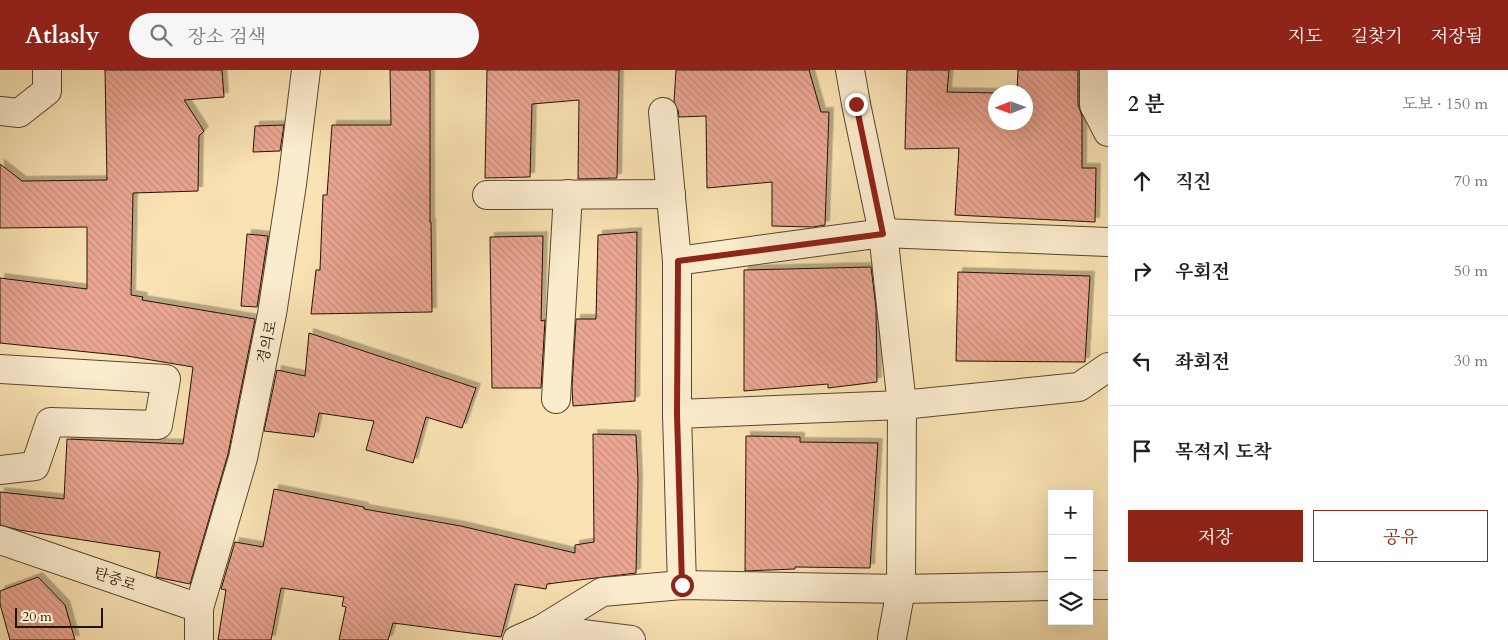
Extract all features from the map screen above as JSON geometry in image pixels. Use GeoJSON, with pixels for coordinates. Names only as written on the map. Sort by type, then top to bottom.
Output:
{"type":"FeatureCollection","features":[{"type":"Feature","properties":{"kind":"street"},"geometry":{"type":"LineString","coordinates":[[0,111],[18,112],[46,92],[47,70]]}},
{"type":"Feature","properties":{"kind":"street","name":"경의로"},"geometry":{"type":"LineString","coordinates":[[199,608],[243,458],[272,314],[292,184],[306,70]]}},
{"type":"Feature","properties":{"kind":"street"},"geometry":{"type":"LineString","coordinates":[[850,70],[883,234],[902,405],[901,589],[894,639]]}},
{"type":"Feature","properties":{"kind":"street"},"geometry":{"type":"LineString","coordinates":[[1094,70],[1108,132]]}},
{"type":"Feature","properties":{"kind":"street"},"geometry":{"type":"LineString","coordinates":[[663,112],[678,261],[677,414],[682,585]]}},
{"type":"Feature","properties":{"kind":"street"},"geometry":{"type":"LineString","coordinates":[[487,194],[671,194]]}},
{"type":"Feature","properties":{"kind":"street"},"geometry":{"type":"LineString","coordinates":[[556,399],[568,194]]}},
{"type":"Feature","properties":{"kind":"street"},"geometry":{"type":"LineString","coordinates":[[678,261],[883,234],[1108,242]]}},
{"type":"Feature","properties":{"kind":"street"},"geometry":{"type":"LineString","coordinates":[[677,414],[902,405],[1079,388],[1108,367]]}},
{"type":"Feature","properties":{"kind":"street"},"geometry":{"type":"LineString","coordinates":[[0,369],[166,379],[158,425],[50,422],[35,466],[0,470]]}},
{"type":"Feature","properties":{"kind":"street","name":"탄중로"},"geometry":{"type":"LineString","coordinates":[[0,540],[199,608]]}},
{"type":"Feature","properties":{"kind":"street"},"geometry":{"type":"LineString","coordinates":[[517,640],[542,629],[602,592],[682,585],[901,589],[1048,586]]}},
{"type":"Feature","properties":{"kind":"street"},"geometry":{"type":"LineString","coordinates":[[1093,585],[1108,585]]}},
{"type":"Feature","properties":{"kind":"street"},"geometry":{"type":"LineString","coordinates":[[199,608],[199,640]]}},
{"type":"Feature","properties":{"kind":"street"},"geometry":{"type":"LineString","coordinates":[[542,629],[631,640]]}},
{"type":"Feature","properties":{"kind":"building"},"geometry":{"type":"Polygon","coordinates":[[[105,70],[222,70],[224,97],[184,100],[204,131],[199,136],[198,191],[133,193],[131,295],[143,297],[142,300],[255,319],[228,454],[190,584],[156,577],[160,552],[19,530],[0,525],[0,492],[64,499],[67,439],[183,444],[193,367],[127,356],[0,343],[0,278],[87,289],[87,227],[0,228],[0,164],[22,181],[107,180],[105,70]]]}},
{"type":"Feature","properties":{"kind":"building"},"geometry":{"type":"Polygon","coordinates":[[[390,70],[430,70],[432,312],[311,314],[316,270],[320,270],[323,195],[327,195],[332,125],[391,125],[390,70]]]}},
{"type":"Feature","properties":{"kind":"building"},"geometry":{"type":"Polygon","coordinates":[[[487,70],[619,70],[617,178],[578,179],[579,100],[532,104],[530,177],[485,178],[487,70]]]}},
{"type":"Feature","properties":{"kind":"building"},"geometry":{"type":"Polygon","coordinates":[[[676,70],[809,70],[821,112],[829,112],[825,225],[813,227],[772,226],[772,182],[707,188],[706,116],[679,117],[674,102],[676,70]]]}},
{"type":"Feature","properties":{"kind":"building"},"geometry":{"type":"Polygon","coordinates":[[[907,70],[949,70],[947,92],[988,93],[988,130],[1033,130],[1033,85],[1017,85],[1018,70],[1078,70],[1078,105],[1082,116],[1082,168],[1096,168],[1095,222],[955,215],[959,148],[905,149],[907,70]]]}},
{"type":"Feature","properties":{"kind":"building"},"geometry":{"type":"Polygon","coordinates":[[[284,125],[280,151],[253,152],[255,126],[284,125]]]}},
{"type":"Feature","properties":{"kind":"building"},"geometry":{"type":"Polygon","coordinates":[[[637,232],[635,401],[573,406],[572,387],[576,319],[596,319],[598,235],[637,232]]]}},
{"type":"Feature","properties":{"kind":"building"},"geometry":{"type":"Polygon","coordinates":[[[247,234],[268,236],[257,307],[241,306],[247,234]]]}},
{"type":"Feature","properties":{"kind":"building"},"geometry":{"type":"Polygon","coordinates":[[[543,236],[541,321],[545,320],[541,388],[492,388],[490,237],[543,236]]]}},
{"type":"Feature","properties":{"kind":"building"},"geometry":{"type":"Polygon","coordinates":[[[871,267],[876,308],[877,382],[828,388],[828,384],[744,391],[744,270],[871,267]]]}},
{"type":"Feature","properties":{"kind":"building"},"geometry":{"type":"Polygon","coordinates":[[[958,272],[1090,276],[1085,362],[956,361],[958,272]]]}},
{"type":"Feature","properties":{"kind":"building"},"geometry":{"type":"Polygon","coordinates":[[[309,333],[476,388],[462,428],[426,417],[413,463],[366,450],[374,421],[319,413],[314,437],[264,431],[277,370],[305,376],[309,333]]]}},
{"type":"Feature","properties":{"kind":"building"},"geometry":{"type":"Polygon","coordinates":[[[593,434],[636,435],[638,479],[636,573],[547,584],[546,589],[515,584],[501,637],[393,623],[388,640],[339,640],[346,607],[342,606],[344,597],[281,588],[271,640],[218,640],[226,590],[221,589],[235,542],[263,547],[274,489],[364,507],[364,509],[461,526],[575,553],[575,545],[594,542],[593,434]]]}},
{"type":"Feature","properties":{"kind":"building"},"geometry":{"type":"Polygon","coordinates":[[[746,436],[800,437],[800,442],[878,443],[870,568],[795,567],[795,569],[745,571],[746,436]]]}},
{"type":"Feature","properties":{"kind":"building"},"geometry":{"type":"Polygon","coordinates":[[[38,577],[65,605],[75,640],[10,640],[0,604],[0,591],[38,577]]]}},
{"type":"Feature","properties":{"kind":"route"},"geometry":{"type":"LineString","coordinates":[[682,585],[677,414],[678,261],[883,234],[856,104]]}}]}
